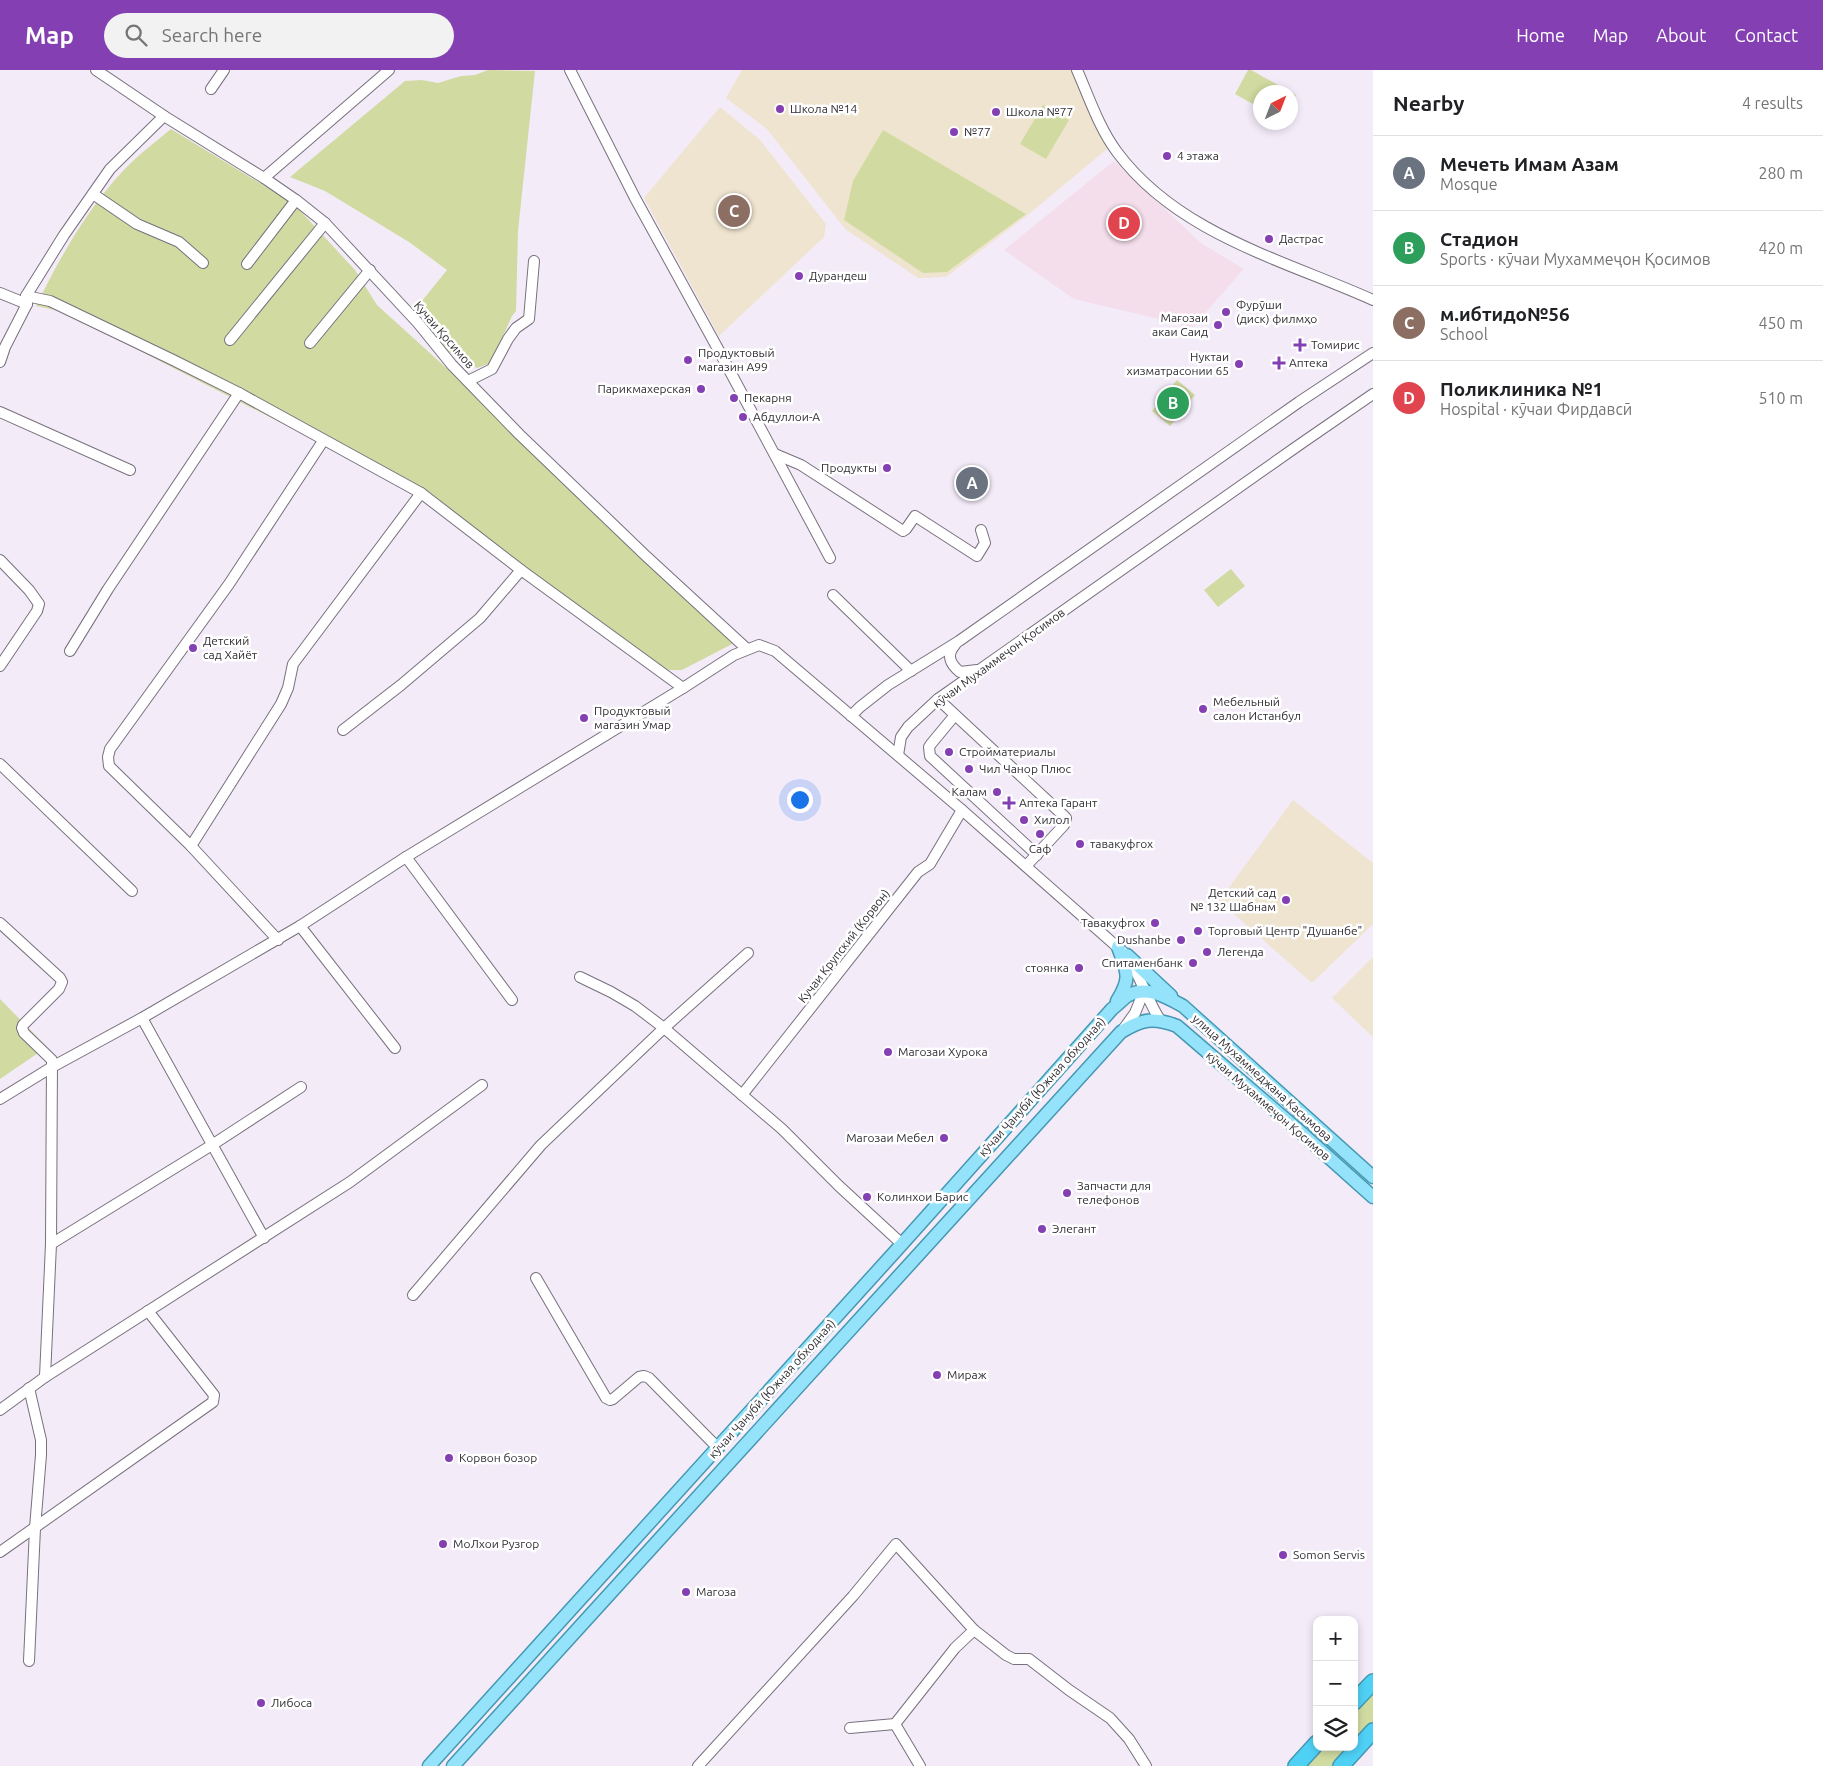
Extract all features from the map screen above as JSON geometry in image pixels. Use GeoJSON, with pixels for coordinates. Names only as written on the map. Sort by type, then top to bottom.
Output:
{"type":"FeatureCollection","features":[{"type":"Feature","properties":{"kind":"highway"},"geometry":{"type":"LineString","coordinates":[[1358,1698],[1373,1682]]}},
{"type":"Feature","properties":{"kind":"highway"},"geometry":{"type":"LineString","coordinates":[[1341,1766],[1373,1731]]}},
{"type":"Feature","properties":{"kind":"highway"},"geometry":{"type":"LineString","coordinates":[[1296,1766],[1313,1748]]}},
{"type":"Feature","properties":{"kind":"main road"},"geometry":{"type":"LineString","coordinates":[[1122,951],[1182,1006]]}},
{"type":"Feature","properties":{"kind":"main road"},"geometry":{"type":"LineString","coordinates":[[1112,1009],[1126,986],[1127,971],[1122,951]]}},
{"type":"Feature","properties":{"kind":"main road"},"geometry":{"type":"LineString","coordinates":[[1112,1009],[1127,996],[1144,991]]}},
{"type":"Feature","properties":{"kind":"main road","name":"улица Мухаммеджана Касымова"},"geometry":{"type":"LineString","coordinates":[[1144,991],[1163,995],[1182,1006],[1373,1178]]}},
{"type":"Feature","properties":{"kind":"main road","name":"кӯчаи Ҷанубӣ (Южная обходная)"},"geometry":{"type":"LineString","coordinates":[[429,1766],[718,1448],[1112,1009]]}},
{"type":"Feature","properties":{"kind":"main road"},"geometry":{"type":"LineString","coordinates":[[1121,1032],[1136,1023],[1160,1020]]}},
{"type":"Feature","properties":{"kind":"main road","name":"кӯчаи Мухаммеҷон Қосимов"},"geometry":{"type":"LineString","coordinates":[[1160,1020],[1177,1026],[1373,1197]]}},
{"type":"Feature","properties":{"kind":"main road","name":"кӯчаи Ҷанубӣ (Южная обходная)"},"geometry":{"type":"LineString","coordinates":[[453,1766],[1121,1032]]}},
{"type":"Feature","properties":{"kind":"street","name":"Кучаи Қосимов"},"geometry":{"type":"LineString","coordinates":[[96,70],[164,116],[264,178],[325,222],[468,381],[519,434],[747,650]]}},
{"type":"Feature","properties":{"kind":"street"},"geometry":{"type":"LineString","coordinates":[[211,89],[224,70]]}},
{"type":"Feature","properties":{"kind":"street"},"geometry":{"type":"LineString","coordinates":[[264,178],[389,70]]}},
{"type":"Feature","properties":{"kind":"street"},"geometry":{"type":"LineString","coordinates":[[1077,70],[1107,136],[1116,150],[1127,164],[1161,197],[1209,229],[1244,248],[1373,300]]}},
{"type":"Feature","properties":{"kind":"street"},"geometry":{"type":"LineString","coordinates":[[572,71],[634,198],[830,558]]}},
{"type":"Feature","properties":{"kind":"street"},"geometry":{"type":"LineString","coordinates":[[0,362],[27,300],[64,235],[110,169],[164,116]]}},
{"type":"Feature","properties":{"kind":"street"},"geometry":{"type":"LineString","coordinates":[[93,194],[137,224],[179,242],[203,263]]}},
{"type":"Feature","properties":{"kind":"street"},"geometry":{"type":"LineString","coordinates":[[247,264],[296,200]]}},
{"type":"Feature","properties":{"kind":"street"},"geometry":{"type":"LineString","coordinates":[[230,340],[325,222]]}},
{"type":"Feature","properties":{"kind":"street"},"geometry":{"type":"LineString","coordinates":[[468,381],[492,369],[516,328],[529,319],[534,261]]}},
{"type":"Feature","properties":{"kind":"street"},"geometry":{"type":"LineString","coordinates":[[310,343],[370,270]]}},
{"type":"Feature","properties":{"kind":"street"},"geometry":{"type":"LineString","coordinates":[[0,293],[27,300],[50,301],[239,393],[323,441],[421,493],[521,570],[683,688]]}},
{"type":"Feature","properties":{"kind":"street"},"geometry":{"type":"LineString","coordinates":[[851,716],[888,686],[960,641],[1373,352]]}},
{"type":"Feature","properties":{"kind":"street"},"geometry":{"type":"LineString","coordinates":[[1360,360],[1373,360]]}},
{"type":"Feature","properties":{"kind":"street"},"geometry":{"type":"LineString","coordinates":[[70,651],[108,589],[239,393]]}},
{"type":"Feature","properties":{"kind":"street","name":"кӯчаи Мухаммеҷон Қосимов"},"geometry":{"type":"LineString","coordinates":[[898,755],[901,737],[938,699],[1373,394]]}},
{"type":"Feature","properties":{"kind":"street"},"geometry":{"type":"LineString","coordinates":[[0,412],[130,470]]}},
{"type":"Feature","properties":{"kind":"street"},"geometry":{"type":"LineString","coordinates":[[278,940],[191,846],[110,766],[108,757],[110,750],[229,584],[323,441]]}},
{"type":"Feature","properties":{"kind":"street"},"geometry":{"type":"LineString","coordinates":[[775,454],[801,465],[903,530],[906,529],[915,516],[977,556],[984,543],[981,530]]}},
{"type":"Feature","properties":{"kind":"street"},"geometry":{"type":"LineString","coordinates":[[191,846],[281,704],[288,688],[293,664],[296,659],[421,493]]}},
{"type":"Feature","properties":{"kind":"street"},"geometry":{"type":"LineString","coordinates":[[0,560],[30,590],[39,604],[37,611],[0,666]]}},
{"type":"Feature","properties":{"kind":"street"},"geometry":{"type":"LineString","coordinates":[[343,730],[401,685],[480,618],[521,570]]}},
{"type":"Feature","properties":{"kind":"street"},"geometry":{"type":"LineString","coordinates":[[833,595],[911,671]]}},
{"type":"Feature","properties":{"kind":"street"},"geometry":{"type":"LineString","coordinates":[[960,641],[952,648],[949,657],[952,665],[960,672],[978,670]]}},
{"type":"Feature","properties":{"kind":"street"},"geometry":{"type":"LineString","coordinates":[[0,1099],[52,1067],[278,940],[406,857],[734,655],[759,645],[775,651],[962,810],[1122,951],[1138,974],[1144,991],[1160,1020]]}},
{"type":"Feature","properties":{"kind":"street"},"geometry":{"type":"LineString","coordinates":[[938,699],[1066,818],[1064,825],[1026,866]]}},
{"type":"Feature","properties":{"kind":"street"},"geometry":{"type":"LineString","coordinates":[[956,715],[931,744],[930,756],[1037,855]]}},
{"type":"Feature","properties":{"kind":"street"},"geometry":{"type":"LineString","coordinates":[[0,764],[132,890]]}},
{"type":"Feature","properties":{"kind":"street","name":"Кучаи Крупский (Корвон)"},"geometry":{"type":"LineString","coordinates":[[742,1095],[918,872],[930,864],[962,810]]}},
{"type":"Feature","properties":{"kind":"street"},"geometry":{"type":"LineString","coordinates":[[406,857],[512,1000]]}},
{"type":"Feature","properties":{"kind":"street"},"geometry":{"type":"LineString","coordinates":[[0,922],[62,982],[59,989],[22,1028],[24,1033],[52,1060],[51,1244],[45,1377]]}},
{"type":"Feature","properties":{"kind":"street"},"geometry":{"type":"LineString","coordinates":[[300,926],[396,1048]]}},
{"type":"Feature","properties":{"kind":"street"},"geometry":{"type":"LineString","coordinates":[[412,1296],[541,1145],[664,1028],[748,953]]}},
{"type":"Feature","properties":{"kind":"street"},"geometry":{"type":"LineString","coordinates":[[580,977],[627,1001],[664,1028],[782,1129],[839,1186],[902,1244]]}},
{"type":"Feature","properties":{"kind":"street"},"geometry":{"type":"LineString","coordinates":[[1121,1032],[1135,1013],[1144,991]]}},
{"type":"Feature","properties":{"kind":"street"},"geometry":{"type":"LineString","coordinates":[[142,1018],[264,1238]]}},
{"type":"Feature","properties":{"kind":"street"},"geometry":{"type":"LineString","coordinates":[[0,1410],[45,1377],[350,1182],[482,1085]]}},
{"type":"Feature","properties":{"kind":"street"},"geometry":{"type":"LineString","coordinates":[[51,1244],[212,1145],[301,1087]]}},
{"type":"Feature","properties":{"kind":"street"},"geometry":{"type":"LineString","coordinates":[[536,1278],[606,1398],[613,1399],[639,1378],[644,1376],[649,1378],[718,1448]]}},
{"type":"Feature","properties":{"kind":"street"},"geometry":{"type":"LineString","coordinates":[[0,1552],[213,1402],[214,1395],[148,1311]]}},
{"type":"Feature","properties":{"kind":"street"},"geometry":{"type":"LineString","coordinates":[[29,1388],[41,1440],[29,1661]]}},
{"type":"Feature","properties":{"kind":"street"},"geometry":{"type":"LineString","coordinates":[[698,1766],[853,1596],[896,1544],[974,1630],[1014,1659],[1029,1659],[1069,1690],[1110,1718],[1129,1739],[1146,1766]]}},
{"type":"Feature","properties":{"kind":"street"},"geometry":{"type":"LineString","coordinates":[[895,1724],[955,1648],[974,1630]]}},
{"type":"Feature","properties":{"kind":"street"},"geometry":{"type":"LineString","coordinates":[[850,1728],[895,1724]]}},
{"type":"Feature","properties":{"kind":"street"},"geometry":{"type":"LineString","coordinates":[[895,1724],[920,1766]]}},
{"type":"Feature","properties":{"kind":"shaded area"},"geometry":{"type":"Polygon","coordinates":[[[742,70],[1071,70],[1107,149],[1029,214],[946,277],[918,278],[845,229],[767,129],[726,98],[742,70]]]}},
{"type":"Feature","properties":{"kind":"shaded area"},"geometry":{"type":"Polygon","coordinates":[[[720,107],[760,140],[826,224],[824,237],[719,336],[644,198],[720,107]]]}},
{"type":"Feature","properties":{"kind":"shaded area"},"geometry":{"type":"Polygon","coordinates":[[[1114,161],[1201,243],[1244,269],[1193,327],[1074,299],[1004,250],[1114,161]]]}},
{"type":"Feature","properties":{"kind":"shaded area"},"geometry":{"type":"Polygon","coordinates":[[[1293,800],[1373,863],[1373,924],[1312,983],[1219,901],[1293,800]]]}},
{"type":"Feature","properties":{"kind":"shaded area"},"geometry":{"type":"Polygon","coordinates":[[[1373,957],[1373,1037],[1332,998],[1373,957]]]}},
{"type":"Feature","properties":{"kind":"green space"},"geometry":{"type":"Polygon","coordinates":[[[488,70],[535,71],[518,231],[516,311],[491,363],[477,368],[448,351],[417,307],[447,270],[409,242],[325,191],[290,177],[405,81],[422,80],[438,83],[461,76],[475,75],[488,70]]]}},
{"type":"Feature","properties":{"kind":"green space"},"geometry":{"type":"Polygon","coordinates":[[[1248,70],[1278,85],[1253,85],[1253,104],[1235,94],[1248,70]]]}},
{"type":"Feature","properties":{"kind":"green space"},"geometry":{"type":"Polygon","coordinates":[[[1043,105],[1069,120],[1046,159],[1020,144],[1043,105]]]}},
{"type":"Feature","properties":{"kind":"green space"},"geometry":{"type":"Polygon","coordinates":[[[171,129],[294,204],[355,270],[377,305],[519,434],[736,642],[682,670],[660,670],[424,496],[64,312],[36,306],[67,247],[105,191],[135,159],[171,129]]]}},
{"type":"Feature","properties":{"kind":"green space"},"geometry":{"type":"Polygon","coordinates":[[[883,130],[1026,214],[947,272],[923,273],[844,220],[853,181],[883,130]]]}},
{"type":"Feature","properties":{"kind":"green space"},"geometry":{"type":"Polygon","coordinates":[[[1177,380],[1195,395],[1170,426],[1152,411],[1177,380]]]}},
{"type":"Feature","properties":{"kind":"green space"},"geometry":{"type":"Polygon","coordinates":[[[1231,569],[1245,586],[1218,607],[1204,590],[1231,569]]]}},
{"type":"Feature","properties":{"kind":"green space"},"geometry":{"type":"Polygon","coordinates":[[[0,999],[47,1047],[0,1079],[0,999]]]}},
{"type":"Feature","properties":{"kind":"green space"},"geometry":{"type":"Polygon","coordinates":[[[1373,1687],[1373,1725],[1358,1742],[1358,1706],[1358,1704],[1373,1687]]]}},
{"type":"Feature","properties":{"kind":"green space"},"geometry":{"type":"Polygon","coordinates":[[[1315,1751],[1349,1751],[1336,1766],[1302,1766],[1315,1751]]]}},
{"type":"Feature","properties":{"kind":"place","name":"Школа №14"},"geometry":{"type":"Point","coordinates":[780,109]}},
{"type":"Feature","properties":{"kind":"place","name":"Школа №77"},"geometry":{"type":"Point","coordinates":[996,112]}},
{"type":"Feature","properties":{"kind":"place","name":"№77"},"geometry":{"type":"Point","coordinates":[954,132]}},
{"type":"Feature","properties":{"kind":"place","name":"4 этажа"},"geometry":{"type":"Point","coordinates":[1167,156]}},
{"type":"Feature","properties":{"kind":"place","name":"м.ибтидо№56"},"geometry":{"type":"Point","coordinates":[734,211]}},
{"type":"Feature","properties":{"kind":"place","name":"Поликлиника №1"},"geometry":{"type":"Point","coordinates":[1124,223]}},
{"type":"Feature","properties":{"kind":"place","name":"Дастрас"},"geometry":{"type":"Point","coordinates":[1269,239]}},
{"type":"Feature","properties":{"kind":"place","name":"Дурандеш"},"geometry":{"type":"Point","coordinates":[799,276]}},
{"type":"Feature","properties":{"kind":"place","name":"Фурӯши (диск) филмҳо"},"geometry":{"type":"Point","coordinates":[1226,312]}},
{"type":"Feature","properties":{"kind":"place","name":"Мағозаи акаи Саид"},"geometry":{"type":"Point","coordinates":[1218,325]}},
{"type":"Feature","properties":{"kind":"place","name":"Томирис"},"geometry":{"type":"Point","coordinates":[1300,345]}},
{"type":"Feature","properties":{"kind":"place","name":"Продуктовый магазин А99"},"geometry":{"type":"Point","coordinates":[688,360]}},
{"type":"Feature","properties":{"kind":"place","name":"Аптека"},"geometry":{"type":"Point","coordinates":[1279,363]}},
{"type":"Feature","properties":{"kind":"place","name":"Нуктаи хизматрасонии 65"},"geometry":{"type":"Point","coordinates":[1239,364]}},
{"type":"Feature","properties":{"kind":"place","name":"Парикмахерская"},"geometry":{"type":"Point","coordinates":[701,389]}},
{"type":"Feature","properties":{"kind":"place","name":"Пекарня"},"geometry":{"type":"Point","coordinates":[734,398]}},
{"type":"Feature","properties":{"kind":"place","name":"Стадион"},"geometry":{"type":"Point","coordinates":[1173,403]}},
{"type":"Feature","properties":{"kind":"place","name":"Абдуллои-А"},"geometry":{"type":"Point","coordinates":[743,417]}},
{"type":"Feature","properties":{"kind":"place","name":"Продукты"},"geometry":{"type":"Point","coordinates":[887,468]}},
{"type":"Feature","properties":{"kind":"place","name":"Мечеть Имам Азам"},"geometry":{"type":"Point","coordinates":[972,483]}},
{"type":"Feature","properties":{"kind":"place","name":"Детский сад Хайёт"},"geometry":{"type":"Point","coordinates":[193,648]}},
{"type":"Feature","properties":{"kind":"place","name":"Мебельный салон Истанбул"},"geometry":{"type":"Point","coordinates":[1203,709]}},
{"type":"Feature","properties":{"kind":"place","name":"Продуктовый магазин Умар"},"geometry":{"type":"Point","coordinates":[584,718]}},
{"type":"Feature","properties":{"kind":"place","name":"Стройматериалы"},"geometry":{"type":"Point","coordinates":[949,752]}},
{"type":"Feature","properties":{"kind":"place","name":"Чил Чанор Плюс"},"geometry":{"type":"Point","coordinates":[969,769]}},
{"type":"Feature","properties":{"kind":"place","name":"Калам"},"geometry":{"type":"Point","coordinates":[997,792]}},
{"type":"Feature","properties":{"kind":"place","name":"Аптека Гарант"},"geometry":{"type":"Point","coordinates":[1009,803]}},
{"type":"Feature","properties":{"kind":"place","name":"Хилол"},"geometry":{"type":"Point","coordinates":[1024,820]}},
{"type":"Feature","properties":{"kind":"place","name":"Саф"},"geometry":{"type":"Point","coordinates":[1040,834]}},
{"type":"Feature","properties":{"kind":"place","name":"тавакуфгох"},"geometry":{"type":"Point","coordinates":[1080,844]}},
{"type":"Feature","properties":{"kind":"place","name":"Детский сад № 132 Шабнам"},"geometry":{"type":"Point","coordinates":[1286,900]}},
{"type":"Feature","properties":{"kind":"place","name":"Тавакуфгох"},"geometry":{"type":"Point","coordinates":[1155,923]}},
{"type":"Feature","properties":{"kind":"place","name":"Торговый Центр \"Душанбе\""},"geometry":{"type":"Point","coordinates":[1198,931]}},
{"type":"Feature","properties":{"kind":"place","name":"Dushanbe"},"geometry":{"type":"Point","coordinates":[1181,940]}},
{"type":"Feature","properties":{"kind":"place","name":"Легенда"},"geometry":{"type":"Point","coordinates":[1207,952]}},
{"type":"Feature","properties":{"kind":"place","name":"Спитаменбанк"},"geometry":{"type":"Point","coordinates":[1193,963]}},
{"type":"Feature","properties":{"kind":"place","name":"стоянка"},"geometry":{"type":"Point","coordinates":[1079,968]}},
{"type":"Feature","properties":{"kind":"place","name":"Магозаи Хурока"},"geometry":{"type":"Point","coordinates":[888,1052]}},
{"type":"Feature","properties":{"kind":"place","name":"Магозаи Мебел"},"geometry":{"type":"Point","coordinates":[944,1138]}},
{"type":"Feature","properties":{"kind":"place","name":"Запчасти для телефонов"},"geometry":{"type":"Point","coordinates":[1067,1193]}},
{"type":"Feature","properties":{"kind":"place","name":"Колинхои Барис"},"geometry":{"type":"Point","coordinates":[867,1197]}},
{"type":"Feature","properties":{"kind":"place","name":"Элегант"},"geometry":{"type":"Point","coordinates":[1042,1229]}},
{"type":"Feature","properties":{"kind":"place","name":"Мираж"},"geometry":{"type":"Point","coordinates":[937,1375]}},
{"type":"Feature","properties":{"kind":"place","name":"Корвон бозор"},"geometry":{"type":"Point","coordinates":[449,1458]}},
{"type":"Feature","properties":{"kind":"place","name":"МоЛхои Рузгор"},"geometry":{"type":"Point","coordinates":[443,1544]}},
{"type":"Feature","properties":{"kind":"place","name":"Somon Servis"},"geometry":{"type":"Point","coordinates":[1283,1555]}},
{"type":"Feature","properties":{"kind":"place","name":"Магоза"},"geometry":{"type":"Point","coordinates":[686,1592]}},
{"type":"Feature","properties":{"kind":"place","name":"Либоса"},"geometry":{"type":"Point","coordinates":[261,1703]}}]}
